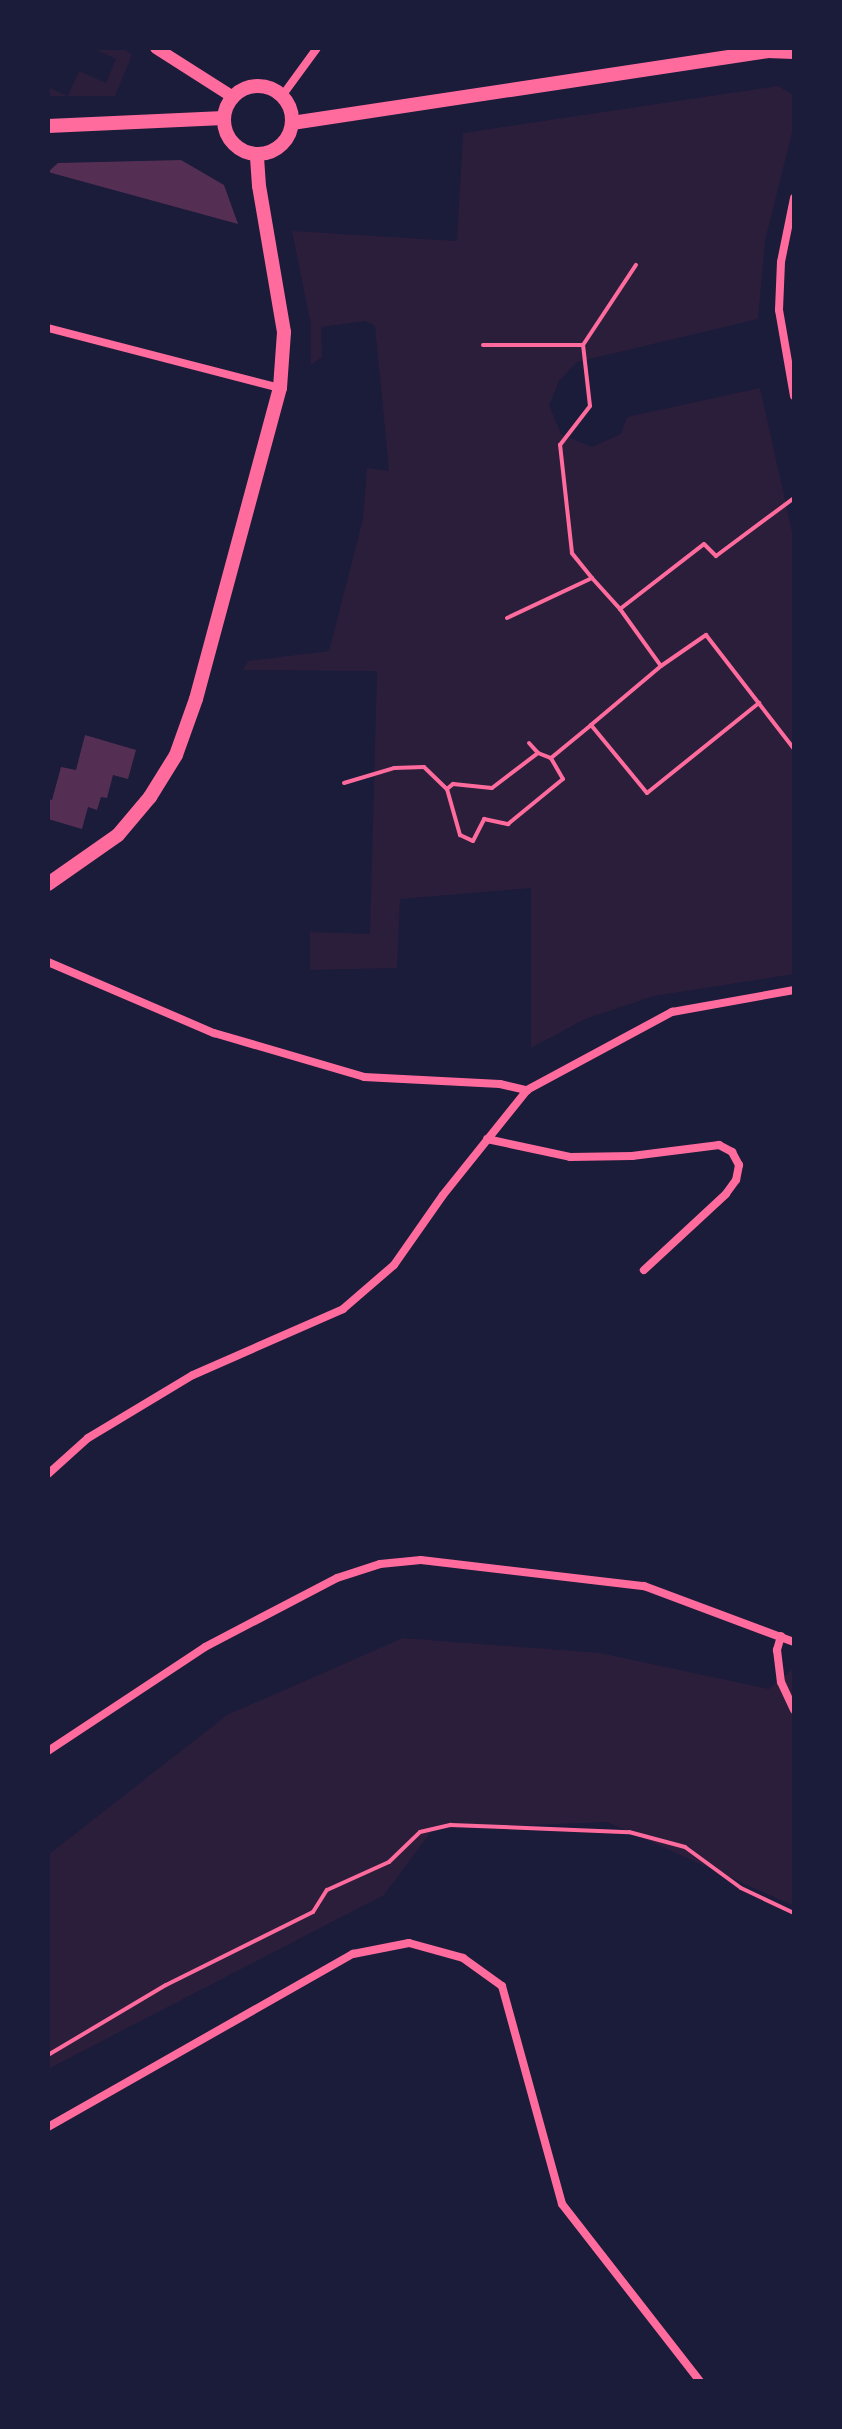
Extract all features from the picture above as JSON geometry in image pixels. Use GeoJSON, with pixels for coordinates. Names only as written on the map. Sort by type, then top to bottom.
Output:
{"type":"FeatureCollection","features":[{"type":"Feature","properties":{"kind":"main road"},"geometry":{"type":"LineString","coordinates":[[292,123],[767,51],[794,52]]}},
{"type":"Feature","properties":{"kind":"main road"},"geometry":{"type":"LineString","coordinates":[[263,86],[282,96],[292,113],[292,123],[284,141],[267,152],[257,154],[237,146],[230,139],[224,118],[233,97],[241,90],[263,86]]}},
{"type":"Feature","properties":{"kind":"main road"},"geometry":{"type":"LineString","coordinates":[[48,126],[224,118]]}},
{"type":"Feature","properties":{"kind":"main road"},"geometry":{"type":"LineString","coordinates":[[48,884],[118,835],[150,797],[176,755],[196,699],[280,388],[284,332],[259,186],[257,154]]}},
{"type":"Feature","properties":{"kind":"street"},"geometry":{"type":"LineString","coordinates":[[156,48],[233,97]]}},
{"type":"Feature","properties":{"kind":"street"},"geometry":{"type":"LineString","coordinates":[[282,96],[317,48]]}},
{"type":"Feature","properties":{"kind":"street"},"geometry":{"type":"LineString","coordinates":[[794,198],[781,262],[779,310],[794,396]]}},
{"type":"Feature","properties":{"kind":"street"},"geometry":{"type":"LineString","coordinates":[[48,328],[280,388]]}},
{"type":"Feature","properties":{"kind":"street"},"geometry":{"type":"LineString","coordinates":[[48,962],[214,1033],[364,1077],[500,1084],[527,1090]]}},
{"type":"Feature","properties":{"kind":"street"},"geometry":{"type":"LineString","coordinates":[[48,1474],[88,1438],[193,1375],[343,1309],[394,1265],[527,1090],[672,1012],[794,990]]}},
{"type":"Feature","properties":{"kind":"street"},"geometry":{"type":"LineString","coordinates":[[487,1139],[570,1157],[632,1156],[719,1145],[732,1152],[739,1165],[736,1180],[726,1194],[644,1270]]}},
{"type":"Feature","properties":{"kind":"street"},"geometry":{"type":"LineString","coordinates":[[48,1751],[205,1647],[337,1578],[380,1564],[421,1560],[446,1562],[644,1586],[794,1642]]}},
{"type":"Feature","properties":{"kind":"street"},"geometry":{"type":"LineString","coordinates":[[781,1636],[777,1650],[781,1682],[794,1710]]}},
{"type":"Feature","properties":{"kind":"street"},"geometry":{"type":"LineString","coordinates":[[48,2127],[353,1954],[409,1943],[463,1958],[502,1986],[540,2135],[562,2204],[700,2381]]}},
{"type":"Feature","properties":{"kind":"path"},"geometry":{"type":"LineString","coordinates":[[636,265],[583,345],[590,406],[560,445],[572,553],[620,609],[661,666]]}},
{"type":"Feature","properties":{"kind":"path"},"geometry":{"type":"LineString","coordinates":[[483,345],[583,345]]}},
{"type":"Feature","properties":{"kind":"path"},"geometry":{"type":"LineString","coordinates":[[620,609],[704,544],[716,556],[794,498]]}},
{"type":"Feature","properties":{"kind":"path"},"geometry":{"type":"LineString","coordinates":[[507,618],[592,578]]}},
{"type":"Feature","properties":{"kind":"path"},"geometry":{"type":"LineString","coordinates":[[551,758],[661,666],[706,635],[794,749]]}},
{"type":"Feature","properties":{"kind":"path"},"geometry":{"type":"LineString","coordinates":[[591,725],[647,793],[759,703]]}},
{"type":"Feature","properties":{"kind":"path"},"geometry":{"type":"LineString","coordinates":[[344,783],[394,768],[424,767],[447,789],[460,835],[473,841],[484,819],[508,824],[563,779],[551,758],[538,753],[529,743]]}},
{"type":"Feature","properties":{"kind":"path"},"geometry":{"type":"LineString","coordinates":[[447,789],[453,784],[492,788],[538,753]]}},
{"type":"Feature","properties":{"kind":"path"},"geometry":{"type":"LineString","coordinates":[[48,2055],[166,1985],[313,1912],[327,1890],[389,1862],[420,1832],[451,1825],[629,1832],[685,1847],[741,1888],[794,1913]]}},
{"type":"Feature","properties":{"kind":"shaded area"},"geometry":{"type":"Polygon","coordinates":[[[92,48],[123,48],[132,55],[115,96],[68,96],[79,71],[106,83],[116,59],[92,48]]]}},
{"type":"Feature","properties":{"kind":"shaded area"},"geometry":{"type":"Polygon","coordinates":[[[778,86],[794,95],[794,125],[765,241],[758,319],[577,362],[559,381],[549,405],[561,434],[592,447],[621,434],[627,417],[760,388],[794,540],[794,974],[654,996],[585,1019],[531,1048],[531,888],[400,899],[397,968],[310,970],[310,932],[370,934],[377,671],[243,670],[248,661],[329,651],[363,519],[367,468],[389,471],[375,326],[365,321],[321,327],[322,357],[311,365],[311,325],[292,231],[457,241],[463,133],[778,86]]]}},
{"type":"Feature","properties":{"kind":"shaded area"},"geometry":{"type":"Polygon","coordinates":[[[48,87],[68,96],[48,96],[48,87]]]}},
{"type":"Feature","properties":{"kind":"shaded area"},"geometry":{"type":"Polygon","coordinates":[[[403,1638],[600,1653],[769,1689],[794,1668],[794,1906],[607,1822],[433,1829],[384,1895],[48,2069],[48,1855],[227,1715],[403,1638]]]}},
{"type":"Feature","properties":{"kind":"building"},"geometry":{"type":"Polygon","coordinates":[[[181,160],[224,185],[238,224],[48,172],[58,163],[181,160]]]}},
{"type":"Feature","properties":{"kind":"building"},"geometry":{"type":"Polygon","coordinates":[[[85,735],[136,750],[128,779],[113,775],[107,798],[101,797],[97,810],[88,807],[82,829],[48,819],[48,799],[52,800],[61,767],[76,770],[85,735]]]}}]}
